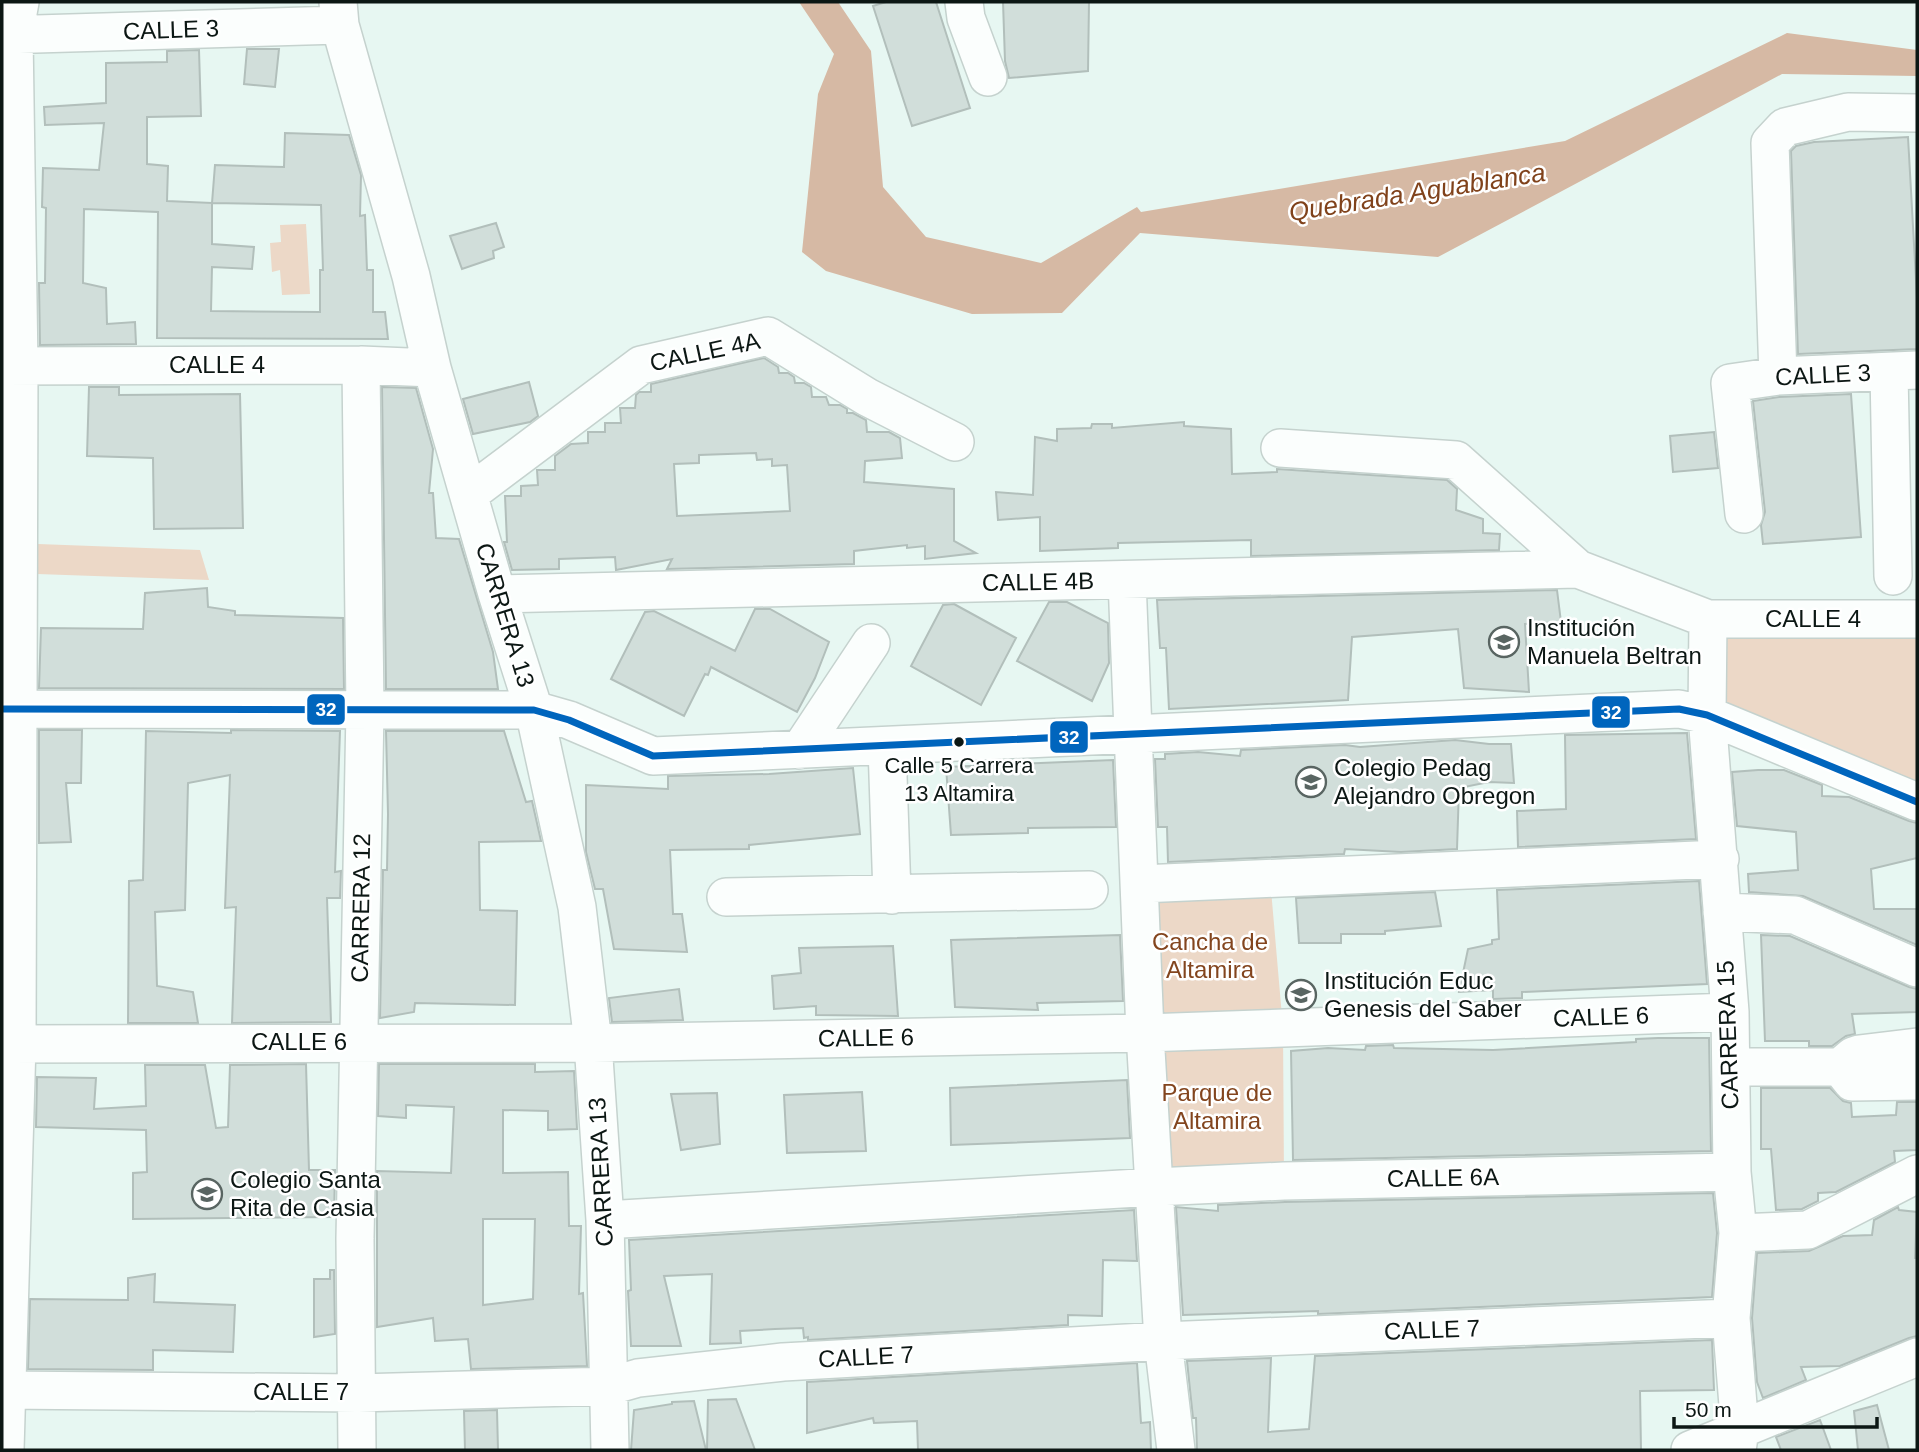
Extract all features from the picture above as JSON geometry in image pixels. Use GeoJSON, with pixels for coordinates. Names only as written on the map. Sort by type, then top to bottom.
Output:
{"type":"FeatureCollection","features":[{"type":"Feature","properties":{"kind":"street"},"geometry":{"type":"LineString","coordinates":[[964,2],[966,18],[988,77]]}},
{"type":"Feature","properties":{"kind":"street","name":"CALLE 3"},"geometry":{"type":"LineString","coordinates":[[12,24],[339,13]]}},
{"type":"Feature","properties":{"kind":"street","name":"CARRERA 13"},"geometry":{"type":"LineString","coordinates":[[339,13],[411,276],[432,368],[534,710],[577,907],[593,1043],[605,1220],[610,1450]]}},
{"type":"Feature","properties":{"kind":"street"},"geometry":{"type":"LineString","coordinates":[[5,1450],[12,24]]}},
{"type":"Feature","properties":{"kind":"street"},"geometry":{"type":"LineString","coordinates":[[1778,376],[1770,143],[1785,127],[1848,111],[1917,113]]}},
{"type":"Feature","properties":{"kind":"street","name":"CALLE 4A"},"geometry":{"type":"LineString","coordinates":[[469,494],[641,365],[768,336],[867,397],[956,442]]}},
{"type":"Feature","properties":{"kind":"street","name":"CALLE 4"},"geometry":{"type":"LineString","coordinates":[[11,366],[361,365],[432,368]]}},
{"type":"Feature","properties":{"kind":"street","name":"CARRERA 12"},"geometry":{"type":"LineString","coordinates":[[357,1450],[355,1239],[365,710],[361,365]]}},
{"type":"Feature","properties":{"kind":"street"},"geometry":{"type":"LineString","coordinates":[[1893,576],[1903,371]]}},
{"type":"Feature","properties":{"kind":"street","name":"CALLE 3"},"geometry":{"type":"LineString","coordinates":[[1744,514],[1730,383],[1778,376],[1903,371]]}},
{"type":"Feature","properties":{"kind":"street"},"geometry":{"type":"LineString","coordinates":[[1280,448],[1456,460],[1578,569],[1708,619]]}},
{"type":"Feature","properties":{"kind":"street","name":"CALLE 4B"},"geometry":{"type":"LineString","coordinates":[[498,594],[1578,569]]}},
{"type":"Feature","properties":{"kind":"street"},"geometry":{"type":"LineString","coordinates":[[1127,580],[1141,884],[1144,1032],[1163,1341],[1176,1450]]}},
{"type":"Feature","properties":{"kind":"street","name":"CALLE 4"},"geometry":{"type":"LineString","coordinates":[[1708,619],[1917,619]]}},
{"type":"Feature","properties":{"kind":"street","name":"CARRERA 15"},"geometry":{"type":"LineString","coordinates":[[1708,619],[1707,715],[1730,1012],[1732,1172],[1738,1233],[1731,1318],[1738,1440]]}},
{"type":"Feature","properties":{"kind":"street"},"geometry":{"type":"LineString","coordinates":[[800,750],[871,643]]}},
{"type":"Feature","properties":{"kind":"street"},"geometry":{"type":"LineString","coordinates":[[10,709],[534,710],[569,720],[653,755],[1679,709],[1707,715],[1917,802]]}},
{"type":"Feature","properties":{"kind":"street"},"geometry":{"type":"LineString","coordinates":[[887,746],[892,895]]}},
{"type":"Feature","properties":{"kind":"street"},"geometry":{"type":"LineString","coordinates":[[1141,884],[1720,859]]}},
{"type":"Feature","properties":{"kind":"street"},"geometry":{"type":"LineString","coordinates":[[726,897],[1089,890]]}},
{"type":"Feature","properties":{"kind":"street"},"geometry":{"type":"LineString","coordinates":[[1722,912],[1795,915],[1917,968]]}},
{"type":"Feature","properties":{"kind":"street","name":"CALLE 6"},"geometry":{"type":"LineString","coordinates":[[9,1044],[593,1043],[1144,1032],[1730,1012]]}},
{"type":"Feature","properties":{"kind":"street"},"geometry":{"type":"LineString","coordinates":[[1732,1067],[1840,1067],[1859,1054],[1917,1047]]}},
{"type":"Feature","properties":{"kind":"street"},"geometry":{"type":"LineString","coordinates":[[1840,1067],[1852,1082],[1917,1081]]}},
{"type":"Feature","properties":{"kind":"street","name":"CALLE 6A"},"geometry":{"type":"LineString","coordinates":[[1155,1187],[1284,1181],[1732,1172]]}},
{"type":"Feature","properties":{"kind":"street"},"geometry":{"type":"LineString","coordinates":[[1738,1233],[1808,1230],[1917,1174]]}},
{"type":"Feature","properties":{"kind":"street"},"geometry":{"type":"LineString","coordinates":[[605,1220],[1155,1187]]}},
{"type":"Feature","properties":{"kind":"street","name":"CALLE 7"},"geometry":{"type":"LineString","coordinates":[[4,1390],[358,1393],[610,1386],[638,1378],[783,1362],[1163,1341],[1731,1318]]}},
{"type":"Feature","properties":{"kind":"street"},"geometry":{"type":"LineString","coordinates":[[1690,1450],[1738,1440],[1917,1357]]}},
{"type":"Feature","properties":{"kind":"green space"},"geometry":{"type":"Polygon","coordinates":[[[306,224],[310,294],[282,295],[280,270],[272,272],[270,243],[281,242],[280,225],[306,224]]]}},
{"type":"Feature","properties":{"kind":"green space"},"geometry":{"type":"Polygon","coordinates":[[[38,544],[200,550],[209,580],[37,574],[38,544]]]}},
{"type":"Feature","properties":{"kind":"green space"},"geometry":{"type":"Polygon","coordinates":[[[1710,620],[1917,621],[1917,792],[1716,713],[1710,620]]]}},
{"type":"Feature","properties":{"kind":"green space"},"geometry":{"type":"Polygon","coordinates":[[[1270,878],[1283,1028],[1284,1181],[1155,1187],[1141,884],[1270,878]]]}},
{"type":"Feature","properties":{"kind":"water","name":"Quebrada Aguablanca"},"geometry":{"type":"Polygon","coordinates":[[[799,2],[838,2],[871,51],[883,187],[926,237],[1041,263],[1137,207],[1141,212],[1565,141],[1787,33],[1917,50],[1917,76],[1782,74],[1438,257],[1140,233],[1062,313],[972,314],[826,271],[802,252],[818,94],[834,54],[799,2]]]}},
{"type":"Feature","properties":{"kind":"building"},"geometry":{"type":"Polygon","coordinates":[[[886,2],[936,2],[970,108],[912,126],[873,6],[886,2]]]}},
{"type":"Feature","properties":{"kind":"building"},"geometry":{"type":"Polygon","coordinates":[[[1003,2],[1089,2],[1088,71],[1009,78],[1005,61],[1003,2]]]}},
{"type":"Feature","properties":{"kind":"building"},"geometry":{"type":"Polygon","coordinates":[[[247,49],[279,49],[275,87],[244,84],[247,49]]]}},
{"type":"Feature","properties":{"kind":"building"},"geometry":{"type":"Polygon","coordinates":[[[199,50],[201,116],[147,117],[147,164],[168,166],[167,201],[212,203],[215,165],[284,167],[285,133],[349,135],[361,175],[360,216],[365,215],[367,270],[373,270],[373,312],[385,312],[388,339],[157,338],[158,212],[84,209],[83,283],[106,288],[107,324],[135,322],[136,344],[40,345],[39,283],[45,283],[46,208],[42,207],[43,168],[99,170],[104,123],[45,125],[44,107],[106,103],[106,63],[167,62],[167,51],[199,50]],[[212,203],[212,244],[254,247],[252,269],[212,267],[211,311],[320,312],[320,270],[323,270],[321,205],[212,203]]]}},
{"type":"Feature","properties":{"kind":"building"},"geometry":{"type":"Polygon","coordinates":[[[1908,137],[1917,298],[1917,349],[1798,354],[1791,151],[1796,146],[1814,142],[1908,137]]]}},
{"type":"Feature","properties":{"kind":"building"},"geometry":{"type":"Polygon","coordinates":[[[496,223],[504,247],[493,251],[494,258],[462,269],[450,236],[496,223]]]}},
{"type":"Feature","properties":{"kind":"building"},"geometry":{"type":"Polygon","coordinates":[[[764,358],[778,367],[779,373],[788,373],[794,377],[795,383],[804,383],[811,387],[812,397],[826,397],[829,405],[840,405],[847,409],[847,413],[866,420],[867,432],[889,432],[900,438],[902,458],[865,461],[864,482],[954,489],[954,541],[976,553],[925,559],[925,546],[907,548],[907,545],[854,551],[854,564],[667,569],[672,559],[616,570],[615,557],[559,559],[559,569],[512,570],[504,542],[507,542],[505,496],[521,496],[521,486],[538,485],[537,470],[555,470],[555,456],[571,444],[588,443],[588,432],[605,432],[605,423],[621,423],[620,408],[635,408],[636,395],[639,392],[651,392],[651,384],[764,358]],[[756,453],[699,455],[699,463],[674,464],[677,516],[790,511],[787,465],[772,466],[772,459],[757,460],[756,453]]]}},
{"type":"Feature","properties":{"kind":"building"},"geometry":{"type":"Polygon","coordinates":[[[529,382],[538,416],[530,422],[473,434],[463,399],[529,382]]]}},
{"type":"Feature","properties":{"kind":"building"},"geometry":{"type":"Polygon","coordinates":[[[89,387],[119,387],[119,395],[240,394],[243,528],[154,529],[153,458],[87,456],[89,387]]]}},
{"type":"Feature","properties":{"kind":"building"},"geometry":{"type":"Polygon","coordinates":[[[382,387],[416,388],[433,449],[429,493],[433,493],[436,538],[459,539],[493,652],[498,689],[386,689],[382,387]]]}},
{"type":"Feature","properties":{"kind":"building"},"geometry":{"type":"Polygon","coordinates":[[[1851,394],[1861,537],[1763,544],[1761,525],[1765,512],[1753,401],[1779,397],[1851,394]]]}},
{"type":"Feature","properties":{"kind":"building"},"geometry":{"type":"Polygon","coordinates":[[[1184,422],[1184,426],[1231,429],[1232,474],[1277,472],[1277,469],[1447,480],[1457,489],[1456,510],[1483,519],[1483,533],[1500,534],[1499,550],[1251,556],[1251,540],[1118,543],[1118,548],[1040,551],[1040,517],[998,520],[996,492],[1033,495],[1035,437],[1057,441],[1057,429],[1091,428],[1092,424],[1112,424],[1112,428],[1184,422]]]}},
{"type":"Feature","properties":{"kind":"building"},"geometry":{"type":"Polygon","coordinates":[[[1714,432],[1718,468],[1673,472],[1670,436],[1714,432]]]}},
{"type":"Feature","properties":{"kind":"building"},"geometry":{"type":"Polygon","coordinates":[[[207,588],[208,607],[235,611],[235,615],[343,618],[344,689],[39,688],[41,628],[143,629],[145,593],[207,588]]]}},
{"type":"Feature","properties":{"kind":"building"},"geometry":{"type":"Polygon","coordinates":[[[1557,590],[1561,622],[1525,624],[1529,692],[1464,688],[1458,629],[1352,637],[1348,700],[1169,709],[1166,648],[1160,648],[1157,600],[1557,590]]]}},
{"type":"Feature","properties":{"kind":"building"},"geometry":{"type":"Polygon","coordinates":[[[1049,602],[1067,602],[1108,623],[1109,663],[1092,701],[1017,661],[1049,602]]]}},
{"type":"Feature","properties":{"kind":"building"},"geometry":{"type":"Polygon","coordinates":[[[954,604],[1016,638],[981,705],[911,666],[943,605],[954,604]]]}},
{"type":"Feature","properties":{"kind":"building"},"geometry":{"type":"Polygon","coordinates":[[[755,609],[770,609],[829,642],[815,678],[797,712],[711,667],[684,716],[611,679],[645,612],[654,611],[735,651],[755,609]]]}},
{"type":"Feature","properties":{"kind":"building"},"geometry":{"type":"Polygon","coordinates":[[[39,730],[82,730],[81,783],[66,783],[71,842],[39,843],[39,730]]]}},
{"type":"Feature","properties":{"kind":"building"},"geometry":{"type":"Polygon","coordinates":[[[231,730],[340,731],[335,872],[341,871],[340,898],[327,898],[331,1022],[232,1023],[236,907],[225,908],[230,775],[188,783],[185,910],[155,912],[157,986],[193,992],[198,1023],[128,1023],[129,881],[143,880],[146,731],[231,733],[231,730]]]}},
{"type":"Feature","properties":{"kind":"building"},"geometry":{"type":"Polygon","coordinates":[[[386,731],[504,731],[526,802],[532,801],[541,841],[479,842],[480,910],[517,911],[515,1005],[415,1003],[414,1012],[380,1018],[383,870],[387,870],[386,731]]]}},
{"type":"Feature","properties":{"kind":"building"},"geometry":{"type":"Polygon","coordinates":[[[1687,733],[1696,839],[1518,847],[1517,811],[1566,809],[1565,735],[1687,733]]]}},
{"type":"Feature","properties":{"kind":"building"},"geometry":{"type":"Polygon","coordinates":[[[1455,740],[1511,744],[1514,783],[1489,782],[1459,788],[1457,849],[1401,852],[1345,849],[1344,854],[1168,862],[1167,827],[1158,827],[1155,759],[1165,759],[1165,754],[1198,752],[1240,756],[1241,750],[1345,745],[1360,747],[1455,740]]]}},
{"type":"Feature","properties":{"kind":"building"},"geometry":{"type":"Polygon","coordinates":[[[1113,760],[1116,827],[1028,828],[1028,833],[951,835],[946,767],[1113,760]]]}},
{"type":"Feature","properties":{"kind":"building"},"geometry":{"type":"Polygon","coordinates":[[[853,768],[860,834],[749,845],[749,849],[670,850],[673,914],[682,914],[687,952],[614,949],[603,889],[595,889],[586,852],[586,785],[668,789],[668,776],[769,774],[853,768]]]}},
{"type":"Feature","properties":{"kind":"building"},"geometry":{"type":"Polygon","coordinates":[[[1784,770],[1822,785],[1822,796],[1849,797],[1917,823],[1917,858],[1871,869],[1874,909],[1917,909],[1917,945],[1803,896],[1749,892],[1748,874],[1798,870],[1796,832],[1737,826],[1732,772],[1784,770]]]}},
{"type":"Feature","properties":{"kind":"building"},"geometry":{"type":"Polygon","coordinates":[[[1699,881],[1707,984],[1522,992],[1522,998],[1493,999],[1493,990],[1459,992],[1468,949],[1492,944],[1492,940],[1499,939],[1497,890],[1699,881]]]}},
{"type":"Feature","properties":{"kind":"building"},"geometry":{"type":"Polygon","coordinates":[[[1435,892],[1441,926],[1385,931],[1385,934],[1341,934],[1341,943],[1299,943],[1296,898],[1435,892]]]}},
{"type":"Feature","properties":{"kind":"building"},"geometry":{"type":"Polygon","coordinates":[[[1120,935],[1123,1001],[1037,1003],[1038,1010],[955,1007],[951,940],[1120,935]]]}},
{"type":"Feature","properties":{"kind":"building"},"geometry":{"type":"Polygon","coordinates":[[[1761,935],[1790,936],[1917,989],[1917,1012],[1852,1014],[1855,1034],[1846,1036],[1832,1046],[1809,1046],[1809,1041],[1765,1041],[1761,935]]]}},
{"type":"Feature","properties":{"kind":"building"},"geometry":{"type":"Polygon","coordinates":[[[893,946],[898,1016],[816,1015],[816,1006],[774,1009],[772,976],[801,973],[799,948],[893,946]]]}},
{"type":"Feature","properties":{"kind":"building"},"geometry":{"type":"Polygon","coordinates":[[[679,989],[683,1020],[612,1022],[609,998],[679,989]]]}},
{"type":"Feature","properties":{"kind":"building"},"geometry":{"type":"Polygon","coordinates":[[[1709,1038],[1711,1151],[1293,1160],[1291,1051],[1328,1048],[1365,1050],[1366,1046],[1393,1045],[1394,1048],[1493,1050],[1636,1042],[1636,1039],[1709,1038]]]}},
{"type":"Feature","properties":{"kind":"building"},"geometry":{"type":"Polygon","coordinates":[[[306,1064],[309,1170],[335,1170],[334,1217],[133,1219],[133,1173],[147,1172],[146,1130],[36,1127],[37,1077],[96,1078],[94,1109],[146,1106],[145,1065],[205,1065],[216,1128],[228,1127],[230,1065],[306,1064]]]}},
{"type":"Feature","properties":{"kind":"building"},"geometry":{"type":"Polygon","coordinates":[[[379,1064],[535,1064],[535,1072],[574,1071],[577,1129],[548,1130],[548,1111],[503,1110],[503,1173],[568,1172],[569,1226],[581,1226],[579,1294],[583,1293],[587,1366],[471,1369],[468,1339],[435,1341],[433,1318],[377,1327],[377,1171],[451,1173],[454,1107],[406,1105],[406,1118],[378,1116],[379,1064]],[[483,1219],[483,1305],[533,1299],[535,1219],[483,1219]]]}},
{"type":"Feature","properties":{"kind":"building"},"geometry":{"type":"Polygon","coordinates":[[[1127,1080],[1130,1138],[951,1145],[950,1088],[1127,1080]]]}},
{"type":"Feature","properties":{"kind":"building"},"geometry":{"type":"Polygon","coordinates":[[[1761,1088],[1830,1088],[1843,1101],[1851,1103],[1852,1117],[1896,1115],[1897,1102],[1917,1102],[1917,1150],[1894,1151],[1895,1162],[1836,1192],[1818,1193],[1818,1201],[1802,1209],[1776,1210],[1771,1149],[1761,1149],[1761,1088]]]}},
{"type":"Feature","properties":{"kind":"building"},"geometry":{"type":"Polygon","coordinates":[[[862,1092],[866,1151],[787,1153],[784,1095],[862,1092]]]}},
{"type":"Feature","properties":{"kind":"building"},"geometry":{"type":"Polygon","coordinates":[[[717,1093],[720,1144],[681,1150],[671,1094],[717,1093]]]}},
{"type":"Feature","properties":{"kind":"building"},"geometry":{"type":"Polygon","coordinates":[[[1713,1193],[1717,1233],[1712,1297],[1318,1314],[1318,1311],[1183,1315],[1176,1207],[1218,1211],[1218,1205],[1285,1202],[1713,1193]]]}},
{"type":"Feature","properties":{"kind":"building"},"geometry":{"type":"Polygon","coordinates":[[[1898,1207],[1899,1210],[1917,1212],[1917,1336],[1840,1366],[1801,1367],[1806,1380],[1763,1398],[1757,1382],[1752,1318],[1757,1253],[1809,1251],[1843,1236],[1872,1235],[1874,1220],[1898,1207]]]}},
{"type":"Feature","properties":{"kind":"building"},"geometry":{"type":"Polygon","coordinates":[[[1134,1210],[1137,1261],[1103,1260],[1102,1316],[1068,1315],[1068,1325],[808,1340],[808,1337],[804,1338],[803,1328],[740,1331],[741,1343],[710,1344],[712,1274],[664,1276],[681,1346],[631,1346],[629,1240],[1134,1210]]]}},
{"type":"Feature","properties":{"kind":"building"},"geometry":{"type":"Polygon","coordinates":[[[330,1270],[334,1270],[335,1334],[314,1337],[314,1279],[330,1279],[330,1270]]]}},
{"type":"Feature","properties":{"kind":"building"},"geometry":{"type":"Polygon","coordinates":[[[155,1274],[154,1302],[235,1305],[233,1352],[153,1350],[153,1370],[28,1369],[30,1299],[128,1300],[128,1278],[155,1274]]]}},
{"type":"Feature","properties":{"kind":"building"},"geometry":{"type":"Polygon","coordinates":[[[1712,1340],[1714,1390],[1640,1391],[1641,1450],[1197,1450],[1196,1418],[1193,1418],[1187,1361],[1271,1358],[1268,1432],[1309,1429],[1315,1356],[1712,1340]]]}},
{"type":"Feature","properties":{"kind":"building"},"geometry":{"type":"Polygon","coordinates":[[[1137,1363],[1141,1423],[1150,1422],[1151,1450],[918,1450],[917,1421],[874,1423],[873,1418],[807,1433],[807,1382],[1137,1363]]]}},
{"type":"Feature","properties":{"kind":"building"},"geometry":{"type":"Polygon","coordinates":[[[736,1399],[755,1450],[707,1450],[708,1400],[736,1399]]]}},
{"type":"Feature","properties":{"kind":"building"},"geometry":{"type":"Polygon","coordinates":[[[694,1401],[706,1450],[631,1450],[634,1410],[672,1402],[694,1401]]]}},
{"type":"Feature","properties":{"kind":"building"},"geometry":{"type":"Polygon","coordinates":[[[1877,1405],[1889,1450],[1858,1450],[1854,1411],[1877,1405]]]}},
{"type":"Feature","properties":{"kind":"building"},"geometry":{"type":"Polygon","coordinates":[[[497,1410],[498,1450],[465,1450],[464,1411],[497,1410]]]}},
{"type":"Feature","properties":{"kind":"building"},"geometry":{"type":"Polygon","coordinates":[[[1820,1420],[1831,1450],[1781,1450],[1776,1437],[1820,1420]]]}},
{"type":"Feature","properties":{"kind":"transit line","name":"32"},"geometry":{"type":"LineString","coordinates":[[2,709],[534,710],[569,720],[653,756],[1679,709],[1707,715],[1917,802]]}},
{"type":"Feature","properties":{"kind":"place","name":"Institución Manuela Beltran"},"geometry":{"type":"Point","coordinates":[1504,642]}},
{"type":"Feature","properties":{"kind":"place","name":"Calle 5 Carrera 13 Altamira"},"geometry":{"type":"Point","coordinates":[959,742]}},
{"type":"Feature","properties":{"kind":"place","name":"Colegio Pedag Alejandro Obregon"},"geometry":{"type":"Point","coordinates":[1311,782]}},
{"type":"Feature","properties":{"kind":"place","name":"Institución Educ Genesis del Saber"},"geometry":{"type":"Point","coordinates":[1301,995]}},
{"type":"Feature","properties":{"kind":"place","name":"Colegio Santa Rita de Casia"},"geometry":{"type":"Point","coordinates":[207,1194]}},
{"type":"Feature","properties":{"kind":"park label","name":"Cancha de Altamira"},"geometry":{"type":"Point","coordinates":[1210,956]}},
{"type":"Feature","properties":{"kind":"park label","name":"Parque de Altamira"},"geometry":{"type":"Point","coordinates":[1217,1107]}}]}
